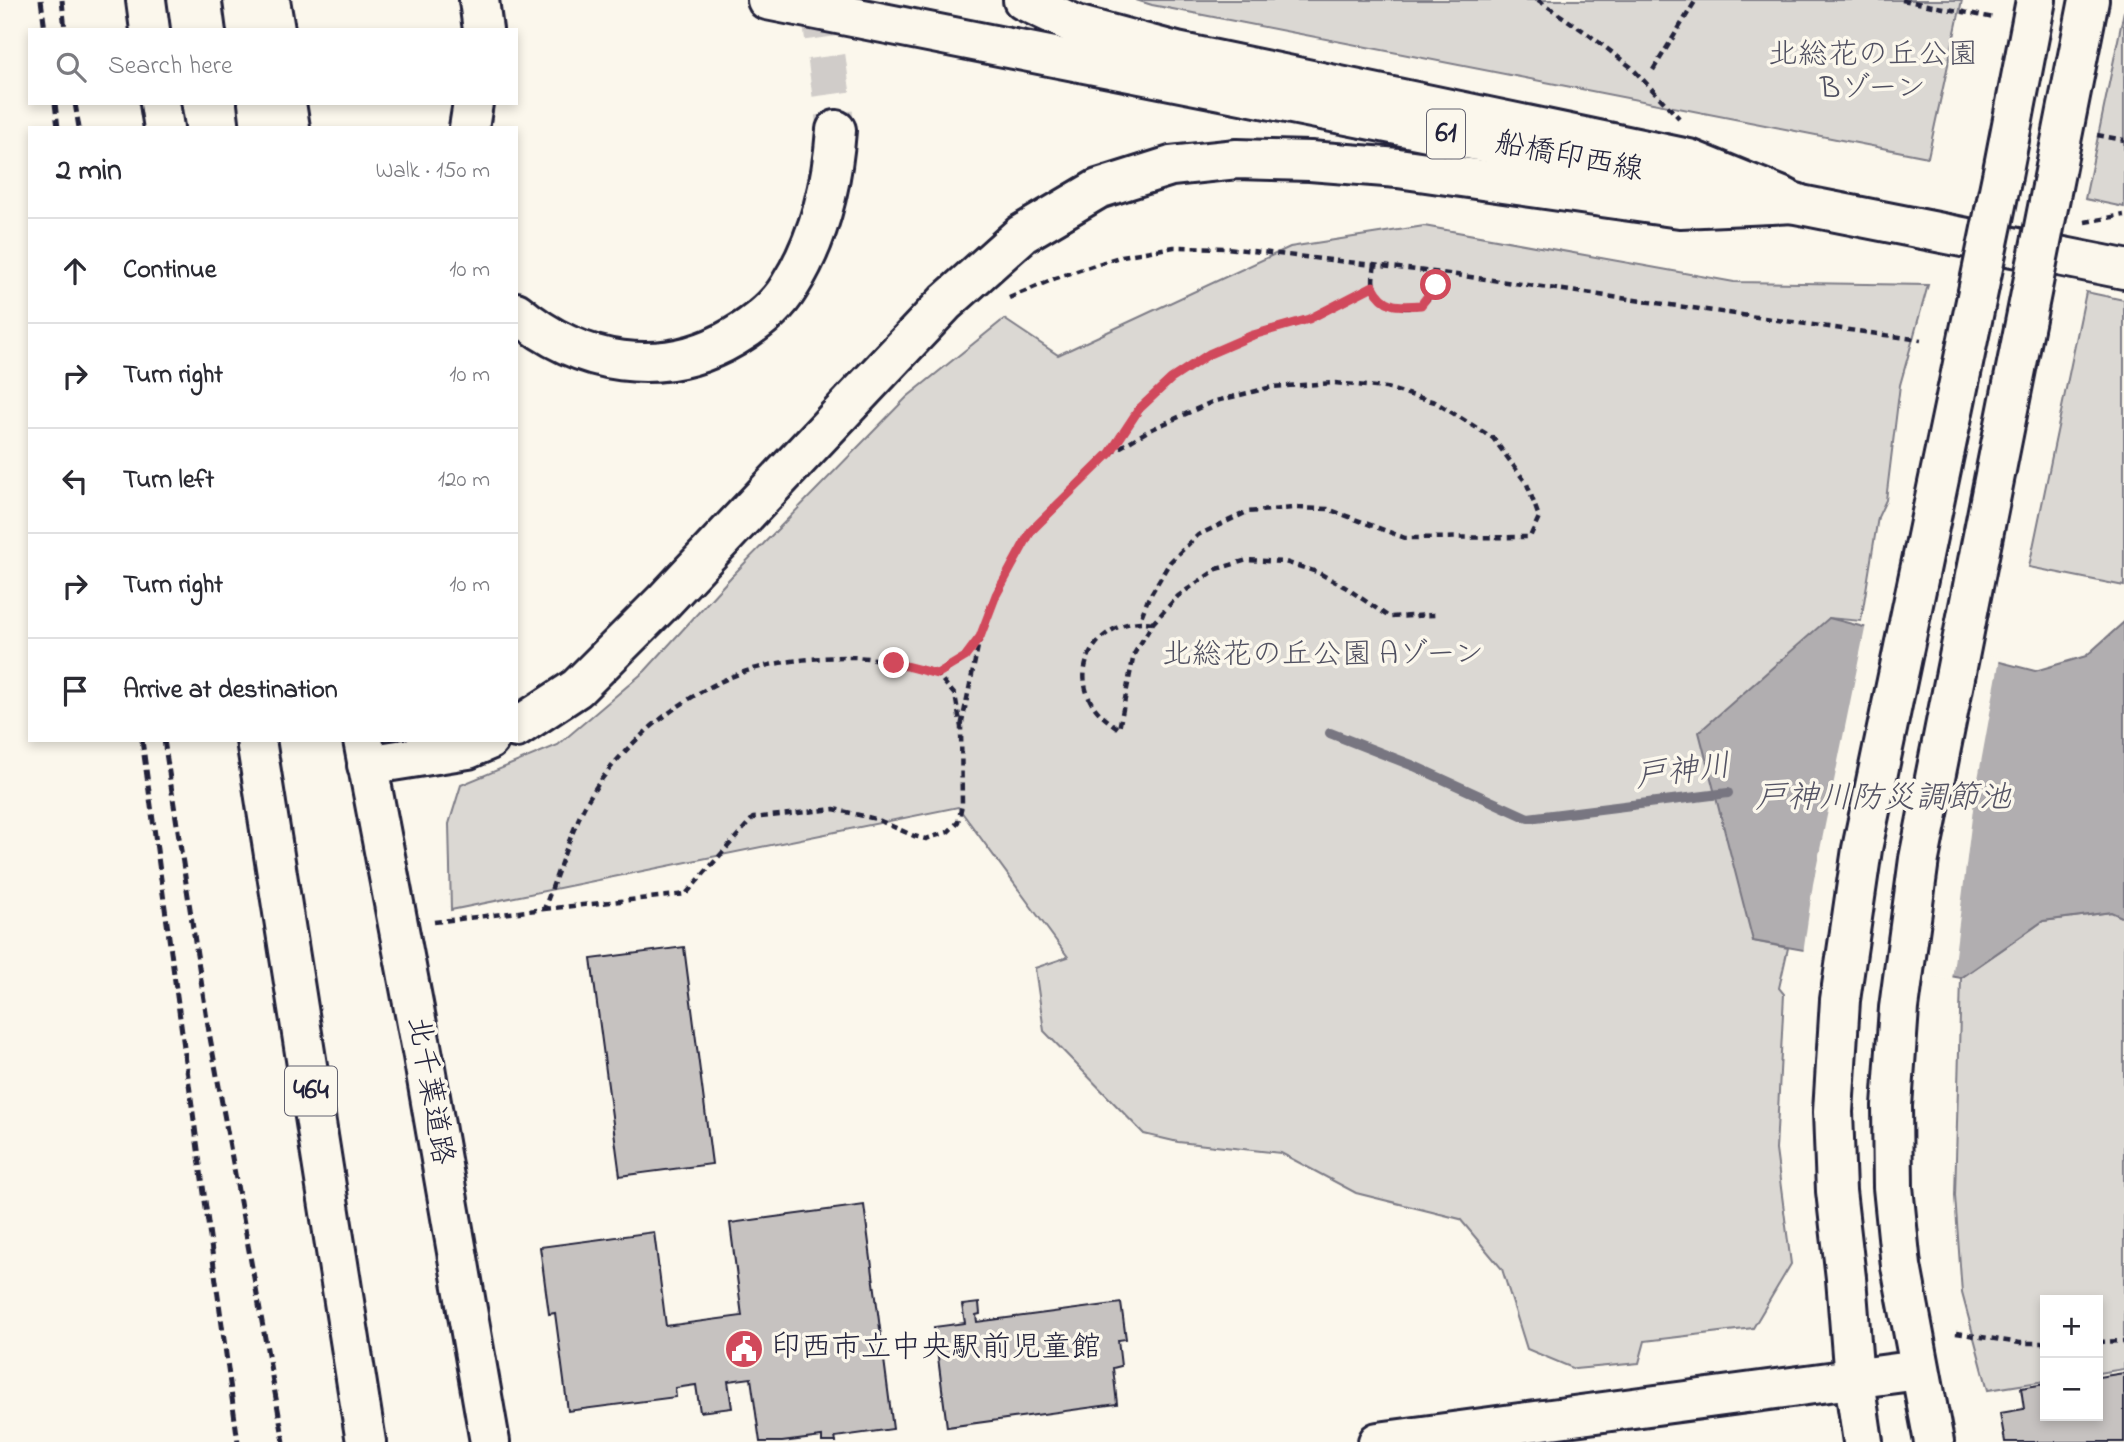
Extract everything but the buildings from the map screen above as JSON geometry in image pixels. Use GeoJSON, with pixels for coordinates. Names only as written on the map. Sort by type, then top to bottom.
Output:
{"type":"FeatureCollection","features":[{"type":"Feature","properties":{"kind":"main road"},"geometry":{"type":"LineString","coordinates":[[146,0],[150,28]]}},
{"type":"Feature","properties":{"kind":"main road"},"geometry":{"type":"LineString","coordinates":[[243,0],[247,28]]}},
{"type":"Feature","properties":{"kind":"main road"},"geometry":{"type":"LineString","coordinates":[[270,0],[275,28]]}},
{"type":"Feature","properties":{"kind":"main road"},"geometry":{"type":"LineString","coordinates":[[479,0],[484,28]]}},
{"type":"Feature","properties":{"kind":"main road","name":"船橋印西線"},"geometry":{"type":"LineString","coordinates":[[767,0],[2124,269]]}},
{"type":"Feature","properties":{"kind":"main road"},"geometry":{"type":"LineString","coordinates":[[1023,0],[1076,25],[1177,52],[1689,159],[1796,203]]}},
{"type":"Feature","properties":{"kind":"main road"},"geometry":{"type":"LineString","coordinates":[[1863,1442],[1854,1380],[1836,1191],[1833,1112],[1842,987],[1862,849],[2036,0]]}},
{"type":"Feature","properties":{"kind":"main road"},"geometry":{"type":"LineString","coordinates":[[1934,1442],[1901,1266],[1893,1187],[1892,1106],[1899,1008],[1919,859],[2089,0]]}},
{"type":"Feature","properties":{"kind":"main road"},"geometry":{"type":"LineString","coordinates":[[160,105],[164,126]]}},
{"type":"Feature","properties":{"kind":"main road"},"geometry":{"type":"LineString","coordinates":[[258,105],[261,126]]}},
{"type":"Feature","properties":{"kind":"main road"},"geometry":{"type":"LineString","coordinates":[[286,105],[290,126]]}},
{"type":"Feature","properties":{"kind":"main road"},"geometry":{"type":"LineString","coordinates":[[469,126],[473,105]]}},
{"type":"Feature","properties":{"kind":"main road"},"geometry":{"type":"LineString","coordinates":[[518,314],[537,330],[587,354],[628,362],[673,362],[716,347],[754,325],[788,289],[810,246],[824,205],[834,157],[836,130]]}},
{"type":"Feature","properties":{"kind":"main road"},"geometry":{"type":"LineString","coordinates":[[518,727],[577,688],[664,601],[946,302],[1022,234],[1098,189],[1171,166],[1237,159],[1310,160],[1398,168],[1680,208],[1796,203]]}},
{"type":"Feature","properties":{"kind":"main road","name":"464"},"geometry":{"type":"LineString","coordinates":[[256,742],[366,1442]]}},
{"type":"Feature","properties":{"kind":"main road"},"geometry":{"type":"LineString","coordinates":[[365,752],[468,749],[484,742]]}},
{"type":"Feature","properties":{"kind":"main road","name":"北千葉道路"},"geometry":{"type":"LineString","coordinates":[[365,752],[423,1056],[490,1442]]}},
{"type":"Feature","properties":{"kind":"main road"},"geometry":{"type":"LineString","coordinates":[[1378,1442],[1919,1370]]}},
{"type":"Feature","properties":{"kind":"path"},"geometry":{"type":"LineString","coordinates":[[1538,0],[1631,67],[1686,126]]}},
{"type":"Feature","properties":{"kind":"path"},"geometry":{"type":"LineString","coordinates":[[1653,70],[1696,0]]}},
{"type":"Feature","properties":{"kind":"path"},"geometry":{"type":"LineString","coordinates":[[1902,0],[1998,19]]}},
{"type":"Feature","properties":{"kind":"path"},"geometry":{"type":"LineString","coordinates":[[2088,133],[2124,140]]}},
{"type":"Feature","properties":{"kind":"path"},"geometry":{"type":"LineString","coordinates":[[2077,223],[2124,215]]}},
{"type":"Feature","properties":{"kind":"path"},"geometry":{"type":"LineString","coordinates":[[998,303],[1056,278],[1122,256],[1174,247],[1227,248],[1375,264],[1921,340]]}},
{"type":"Feature","properties":{"kind":"path"},"geometry":{"type":"LineString","coordinates":[[1375,264],[1373,286],[1378,296],[1390,304],[1402,306],[1421,305],[1442,273]]}},
{"type":"Feature","properties":{"kind":"path"},"geometry":{"type":"LineString","coordinates":[[961,727],[980,637],[996,595],[1031,531],[1110,453],[1139,409],[1171,379],[1209,354],[1253,335],[1309,319],[1373,286]]}},
{"type":"Feature","properties":{"kind":"path"},"geometry":{"type":"LineString","coordinates":[[1110,453],[1147,431],[1212,402],[1272,387],[1335,383],[1386,388],[1435,402],[1493,438],[1527,484],[1539,517],[1530,537],[1405,538],[1328,509],[1293,508],[1248,512],[1198,535],[1170,562],[1147,599],[1140,620]]}},
{"type":"Feature","properties":{"kind":"path"},"geometry":{"type":"LineString","coordinates":[[1153,623],[1140,620],[1121,624],[1106,633],[1093,647],[1086,664],[1085,683],[1091,701],[1101,716],[1119,729],[1134,654],[1153,623],[1178,596],[1217,569],[1247,560],[1285,562],[1317,572],[1345,587],[1389,617],[1436,615]]}},
{"type":"Feature","properties":{"kind":"path"},"geometry":{"type":"LineString","coordinates":[[937,674],[965,657],[980,637]]}},
{"type":"Feature","properties":{"kind":"path"},"geometry":{"type":"LineString","coordinates":[[433,922],[686,894],[753,818],[834,809],[876,819],[926,839],[948,832],[958,822],[962,804],[961,727],[955,695],[937,674],[857,657],[810,659],[752,670],[702,692],[654,723],[620,757],[588,800],[544,909]]}},
{"type":"Feature","properties":{"kind":"path"},"geometry":{"type":"LineString","coordinates":[[1956,1333],[2020,1343],[2040,1343]]}},
{"type":"Feature","properties":{"kind":"path"},"geometry":{"type":"LineString","coordinates":[[2103,1342],[2124,1341]]}},
{"type":"Feature","properties":{"kind":"green space","name":"北総花の丘公園 Bゾーン"},"geometry":{"type":"Polygon","coordinates":[[[1136,0],[1962,0],[1928,157],[1136,0]]]}},
{"type":"Feature","properties":{"kind":"green space"},"geometry":{"type":"Polygon","coordinates":[[[2124,11],[2124,207],[2085,199],[2124,11]]]}},
{"type":"Feature","properties":{"kind":"green space","name":"北総花の丘公園 Aゾーン"},"geometry":{"type":"Polygon","coordinates":[[[1424,226],[1734,282],[1928,285],[1900,385],[1886,500],[1878,517],[1861,621],[1829,618],[1753,941],[1788,948],[1779,988],[1784,994],[1776,1150],[1791,1264],[1753,1328],[1645,1341],[1639,1363],[1575,1369],[1527,1349],[1502,1269],[1460,1219],[1356,1193],[1281,1153],[1178,1142],[1144,1134],[1044,1031],[1035,968],[1068,957],[958,807],[451,910],[449,824],[461,785],[558,745],[645,671],[731,577],[907,397],[1004,319],[1058,355],[1290,247],[1424,226]]]}},
{"type":"Feature","properties":{"kind":"green space"},"geometry":{"type":"Polygon","coordinates":[[[2086,292],[2124,300],[2124,586],[2029,567],[2086,292]]]}},
{"type":"Feature","properties":{"kind":"green space"},"geometry":{"type":"Polygon","coordinates":[[[2112,912],[2124,918],[2124,1369],[2103,1372],[2103,1295],[2040,1295],[2040,1382],[1988,1390],[1962,1293],[1955,1196],[1961,978],[2043,921],[2112,912]]]}},
{"type":"Feature","properties":{"kind":"water","name":"戸神川防災調節池"},"geometry":{"type":"Polygon","coordinates":[[[1829,618],[2035,671],[2086,656],[2124,622],[2124,918],[2111,912],[2043,921],[1961,978],[1753,941],[1699,732],[1829,618]]]}},
{"type":"Feature","properties":{"kind":"pier"},"geometry":{"type":"Polygon","coordinates":[[[1866,624],[2000,658],[1974,801],[1952,980],[1803,954],[1813,884],[1866,624]]]}},
{"type":"Feature","properties":{"kind":"waterway","name":"戸神川"},"geometry":{"type":"LineString","coordinates":[[1330,733],[1414,766],[1528,818],[1728,793]]}},
{"type":"Feature","properties":{"kind":"tunnel"},"geometry":{"type":"LineString","coordinates":[[819,0],[836,130]]}},
{"type":"Feature","properties":{"kind":"railway"},"geometry":{"type":"LineString","coordinates":[[41,0],[45,28]]}},
{"type":"Feature","properties":{"kind":"railway"},"geometry":{"type":"LineString","coordinates":[[62,0],[65,28]]}},
{"type":"Feature","properties":{"kind":"railway"},"geometry":{"type":"LineString","coordinates":[[55,105],[58,126]]}},
{"type":"Feature","properties":{"kind":"railway"},"geometry":{"type":"LineString","coordinates":[[75,105],[79,126]]}},
{"type":"Feature","properties":{"kind":"railway"},"geometry":{"type":"LineString","coordinates":[[142,742],[238,1442]]}},
{"type":"Feature","properties":{"kind":"railway"},"geometry":{"type":"LineString","coordinates":[[164,742],[209,1032],[284,1442]]}},
{"type":"Feature","properties":{"kind":"place","name":"印西市立中央駅前児童館"},"geometry":{"type":"Point","coordinates":[744,1349]}},
{"type":"Feature","properties":{"kind":"route"},"geometry":{"type":"LineString","coordinates":[[894,663],[937,674],[965,657],[980,637],[996,595],[1031,531],[1110,453],[1139,409],[1171,379],[1209,354],[1253,335],[1309,319],[1373,286],[1378,296],[1390,304],[1402,306],[1421,305],[1436,285]]}}]}
